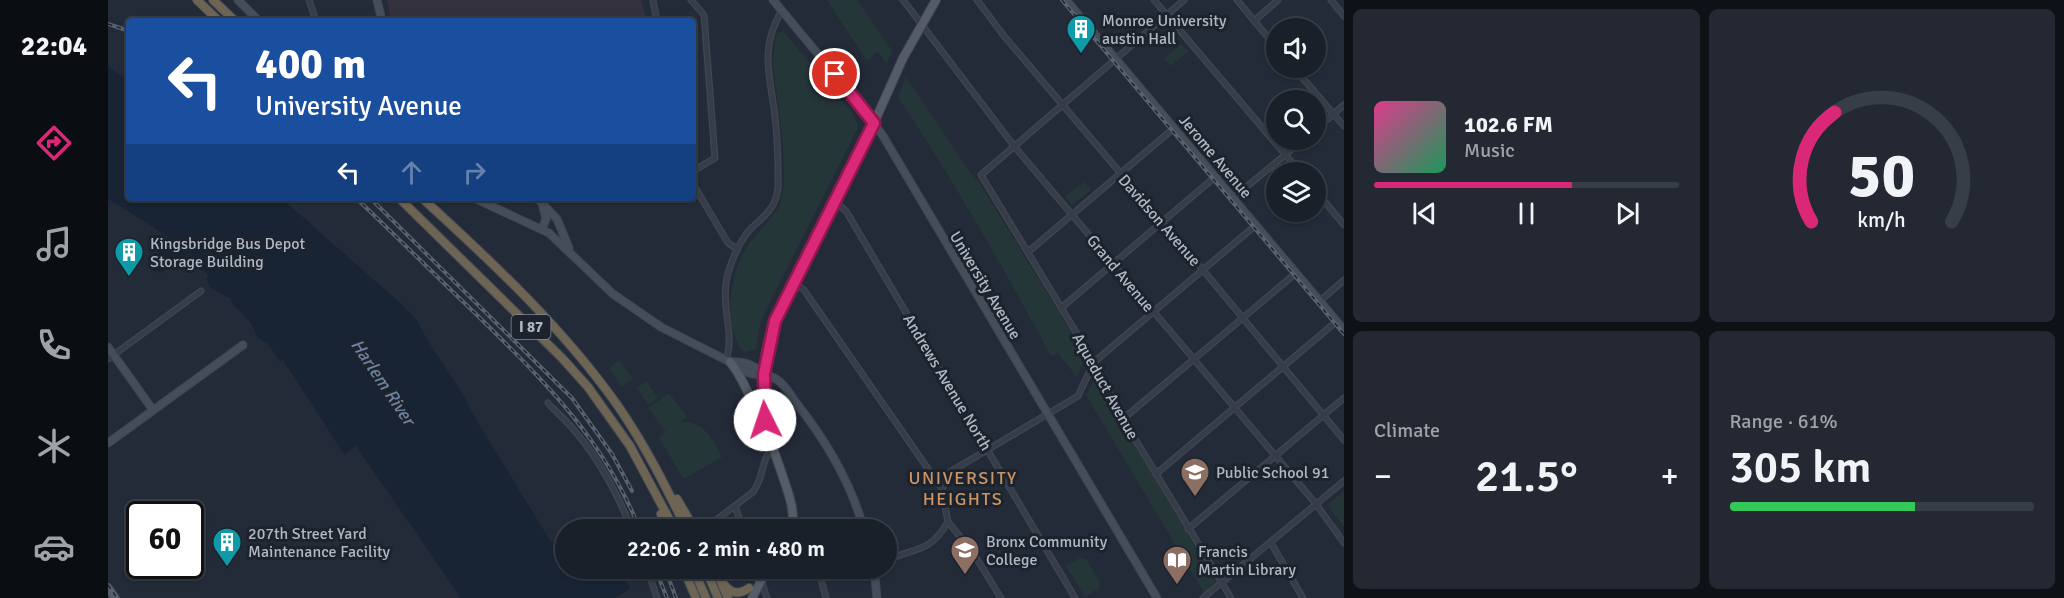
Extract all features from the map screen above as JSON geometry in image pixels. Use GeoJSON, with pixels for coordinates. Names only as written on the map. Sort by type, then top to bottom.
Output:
{"type":"FeatureCollection","features":[{"type":"Feature","properties":{"kind":"highway"},"geometry":{"type":"LineString","coordinates":[[197,0],[216,18]]}},
{"type":"Feature","properties":{"kind":"highway"},"geometry":{"type":"LineString","coordinates":[[213,0],[232,18]]}},
{"type":"Feature","properties":{"kind":"highway","name":"I 87"},"geometry":{"type":"LineString","coordinates":[[402,201],[575,372],[620,429],[669,519]]}},
{"type":"Feature","properties":{"kind":"highway","name":"I 87"},"geometry":{"type":"LineString","coordinates":[[425,201],[505,275],[558,331],[619,407],[649,457],[681,519]]}},
{"type":"Feature","properties":{"kind":"highway"},"geometry":{"type":"LineString","coordinates":[[649,457],[688,519]]}},
{"type":"Feature","properties":{"kind":"highway"},"geometry":{"type":"LineString","coordinates":[[645,471],[664,519]]}},
{"type":"Feature","properties":{"kind":"highway"},"geometry":{"type":"LineString","coordinates":[[688,579],[696,598]]}},
{"type":"Feature","properties":{"kind":"highway"},"geometry":{"type":"LineString","coordinates":[[698,579],[706,598]]}},
{"type":"Feature","properties":{"kind":"highway"},"geometry":{"type":"LineString","coordinates":[[710,579],[718,598]]}},
{"type":"Feature","properties":{"kind":"highway"},"geometry":{"type":"LineString","coordinates":[[720,579],[727,588],[735,593],[741,593],[750,588]]}},
{"type":"Feature","properties":{"kind":"highway"},"geometry":{"type":"LineString","coordinates":[[720,579],[728,598]]}},
{"type":"Feature","properties":{"kind":"main road"},"geometry":{"type":"LineString","coordinates":[[794,518],[764,415],[764,374],[775,321],[874,123],[903,58],[936,0]]}},
{"type":"Feature","properties":{"kind":"main road"},"geometry":{"type":"LineString","coordinates":[[728,361],[742,378],[753,408],[772,445]]}},
{"type":"Feature","properties":{"kind":"main road"},"geometry":{"type":"LineString","coordinates":[[740,598],[760,579]]}},
{"type":"Feature","properties":{"kind":"main road"},"geometry":{"type":"LineString","coordinates":[[752,598],[760,579]]}},
{"type":"Feature","properties":{"kind":"main road"},"geometry":{"type":"LineString","coordinates":[[108,588],[115,598]]}},
{"type":"Feature","properties":{"kind":"street"},"geometry":{"type":"LineString","coordinates":[[238,0],[256,18]]}},
{"type":"Feature","properties":{"kind":"street"},"geometry":{"type":"LineString","coordinates":[[309,0],[315,18]]}},
{"type":"Feature","properties":{"kind":"street"},"geometry":{"type":"LineString","coordinates":[[377,0],[381,18]]}},
{"type":"Feature","properties":{"kind":"street"},"geometry":{"type":"LineString","coordinates":[[653,0],[656,18]]}},
{"type":"Feature","properties":{"kind":"street"},"geometry":{"type":"LineString","coordinates":[[691,0],[704,15],[715,158],[696,169]]}},
{"type":"Feature","properties":{"kind":"street","name":"University Avenue"},"geometry":{"type":"LineString","coordinates":[[773,0],[874,123],[1157,598]]}},
{"type":"Feature","properties":{"kind":"street","name":"Grand Avenue"},"geometry":{"type":"LineString","coordinates":[[903,0],[1014,146],[1316,504],[1344,543]]}},
{"type":"Feature","properties":{"kind":"street","name":"Davidson Avenue"},"geometry":{"type":"LineString","coordinates":[[977,0],[1004,36],[1344,440]]}},
{"type":"Feature","properties":{"kind":"street","name":"Jerome Avenue"},"geometry":{"type":"LineString","coordinates":[[1066,0],[1344,330]]}},
{"type":"Feature","properties":{"kind":"street"},"geometry":{"type":"LineString","coordinates":[[1154,0],[1291,162]]}},
{"type":"Feature","properties":{"kind":"street"},"geometry":{"type":"LineString","coordinates":[[1014,146],[1184,0]]}},
{"type":"Feature","properties":{"kind":"street"},"geometry":{"type":"LineString","coordinates":[[1237,0],[1266,35]]}},
{"type":"Feature","properties":{"kind":"street"},"geometry":{"type":"LineString","coordinates":[[1254,21],[1278,0]]}},
{"type":"Feature","properties":{"kind":"street"},"geometry":{"type":"LineString","coordinates":[[1330,0],[1344,16]]}},
{"type":"Feature","properties":{"kind":"street"},"geometry":{"type":"LineString","coordinates":[[728,361],[730,346],[724,310],[724,286],[737,249],[747,234],[771,209],[777,194],[777,135],[767,58],[770,38],[782,10]]}},
{"type":"Feature","properties":{"kind":"street"},"geometry":{"type":"LineString","coordinates":[[1303,78],[1344,126]]}},
{"type":"Feature","properties":{"kind":"street"},"geometry":{"type":"LineString","coordinates":[[1326,120],[1344,105]]}},
{"type":"Feature","properties":{"kind":"street"},"geometry":{"type":"LineString","coordinates":[[1028,252],[1174,128]]}},
{"type":"Feature","properties":{"kind":"street","name":"Aqueduct Avenue"},"geometry":{"type":"LineString","coordinates":[[1014,146],[981,175],[1094,362],[1123,419],[1231,598]]}},
{"type":"Feature","properties":{"kind":"street"},"geometry":{"type":"LineString","coordinates":[[1233,198],[1291,150]]}},
{"type":"Feature","properties":{"kind":"street"},"geometry":{"type":"LineString","coordinates":[[1061,308],[1215,177]]}},
{"type":"Feature","properties":{"kind":"street"},"geometry":{"type":"LineString","coordinates":[[696,189],[728,243],[737,249]]}},
{"type":"Feature","properties":{"kind":"street"},"geometry":{"type":"LineString","coordinates":[[481,201],[555,237],[613,294],[662,327],[728,361],[754,366],[780,382],[821,434],[842,471],[860,519]]}},
{"type":"Feature","properties":{"kind":"street"},"geometry":{"type":"LineString","coordinates":[[540,201],[546,219],[542,229]]}},
{"type":"Feature","properties":{"kind":"street"},"geometry":{"type":"LineString","coordinates":[[540,201],[554,216],[571,252]]}},
{"type":"Feature","properties":{"kind":"street","name":"Andrews Avenue North"},"geometry":{"type":"LineString","coordinates":[[834,201],[846,211],[1075,598]]}},
{"type":"Feature","properties":{"kind":"street"},"geometry":{"type":"LineString","coordinates":[[1326,203],[1344,225]]}},
{"type":"Feature","properties":{"kind":"street"},"geometry":{"type":"LineString","coordinates":[[554,216],[555,237]]}},
{"type":"Feature","properties":{"kind":"street"},"geometry":{"type":"LineString","coordinates":[[942,489],[950,472],[1078,396],[1094,362],[1256,225]]}},
{"type":"Feature","properties":{"kind":"street"},"geometry":{"type":"LineString","coordinates":[[1123,419],[1296,273]]}},
{"type":"Feature","properties":{"kind":"street"},"geometry":{"type":"LineString","coordinates":[[1320,301],[1344,280]]}},
{"type":"Feature","properties":{"kind":"street"},"geometry":{"type":"LineString","coordinates":[[793,282],[804,290],[942,489],[948,522],[972,551],[1002,598]]}},
{"type":"Feature","properties":{"kind":"street"},"geometry":{"type":"LineString","coordinates":[[111,357],[201,291]]}},
{"type":"Feature","properties":{"kind":"street"},"geometry":{"type":"LineString","coordinates":[[1156,474],[1337,321]]}},
{"type":"Feature","properties":{"kind":"street"},"geometry":{"type":"LineString","coordinates":[[108,443],[243,345]]}},
{"type":"Feature","properties":{"kind":"street"},"geometry":{"type":"LineString","coordinates":[[108,347],[111,357],[153,410]]}},
{"type":"Feature","properties":{"kind":"street"},"geometry":{"type":"LineString","coordinates":[[1188,529],[1344,398]]}},
{"type":"Feature","properties":{"kind":"street"},"geometry":{"type":"LineString","coordinates":[[548,403],[574,430],[598,465],[627,519]]}},
{"type":"Feature","properties":{"kind":"street"},"geometry":{"type":"LineString","coordinates":[[718,519],[756,488],[765,458],[772,445]]}},
{"type":"Feature","properties":{"kind":"street"},"geometry":{"type":"LineString","coordinates":[[1203,598],[1344,481]]}},
{"type":"Feature","properties":{"kind":"street"},"geometry":{"type":"LineString","coordinates":[[735,506],[739,519]]}},
{"type":"Feature","properties":{"kind":"street"},"geometry":{"type":"LineString","coordinates":[[897,556],[924,548],[933,542],[948,522]]}},
{"type":"Feature","properties":{"kind":"street"},"geometry":{"type":"LineString","coordinates":[[1271,543],[1303,598]]}},
{"type":"Feature","properties":{"kind":"street"},"geometry":{"type":"LineString","coordinates":[[651,579],[657,598]]}},
{"type":"Feature","properties":{"kind":"street"},"geometry":{"type":"LineString","coordinates":[[760,579],[767,598]]}},
{"type":"Feature","properties":{"kind":"street"},"geometry":{"type":"LineString","coordinates":[[821,579],[826,598]]}},
{"type":"Feature","properties":{"kind":"street"},"geometry":{"type":"LineString","coordinates":[[875,579],[877,598]]}},
{"type":"Feature","properties":{"kind":"shaded area"},"geometry":{"type":"Polygon","coordinates":[[[387,0],[641,0],[646,18],[390,18],[387,0]]]}},
{"type":"Feature","properties":{"kind":"shaded area"},"geometry":{"type":"Polygon","coordinates":[[[827,0],[857,0],[892,51],[886,64],[878,51],[867,61],[827,0]]]}},
{"type":"Feature","properties":{"kind":"shaded area"},"geometry":{"type":"Polygon","coordinates":[[[783,31],[854,115],[858,128],[766,309],[760,325],[756,349],[744,352],[737,343],[732,323],[732,288],[738,265],[749,243],[774,215],[782,197],[783,147],[773,62],[777,33],[783,31]]]}},
{"type":"Feature","properties":{"kind":"shaded area"},"geometry":{"type":"Polygon","coordinates":[[[1181,44],[1188,51],[1171,66],[1164,59],[1181,44]]]}},
{"type":"Feature","properties":{"kind":"shaded area"},"geometry":{"type":"Polygon","coordinates":[[[906,77],[969,171],[979,182],[1072,334],[1085,359],[1077,377],[1058,353],[1051,356],[978,225],[898,97],[906,77]]]}},
{"type":"Feature","properties":{"kind":"shaded area"},"geometry":{"type":"Polygon","coordinates":[[[1084,182],[1091,190],[1072,205],[1065,196],[1084,182]]]}},
{"type":"Feature","properties":{"kind":"shaded area"},"geometry":{"type":"Polygon","coordinates":[[[619,360],[633,379],[622,387],[609,368],[619,360]]]}},
{"type":"Feature","properties":{"kind":"shaded area"},"geometry":{"type":"Polygon","coordinates":[[[1097,375],[1121,421],[1216,582],[1204,593],[1086,395],[1097,375]]]}},
{"type":"Feature","properties":{"kind":"shaded area"},"geometry":{"type":"Polygon","coordinates":[[[646,381],[658,398],[648,405],[637,388],[646,381]]]}},
{"type":"Feature","properties":{"kind":"shaded area"},"geometry":{"type":"Polygon","coordinates":[[[669,393],[687,417],[680,422],[688,422],[701,427],[711,437],[722,457],[684,479],[659,438],[666,432],[648,408],[669,393]]]}},
{"type":"Feature","properties":{"kind":"shaded area"},"geometry":{"type":"Polygon","coordinates":[[[1344,491],[1344,527],[1327,505],[1344,491]]]}},
{"type":"Feature","properties":{"kind":"shaded area"},"geometry":{"type":"Polygon","coordinates":[[[1080,558],[1086,559],[1100,583],[1099,588],[1085,597],[1066,566],[1080,558]]]}},
{"type":"Feature","properties":{"kind":"water","name":"Harlem River"},"geometry":{"type":"Polygon","coordinates":[[[108,66],[126,79],[126,201],[284,201],[416,319],[551,542],[555,541],[555,579],[624,579],[631,588],[615,598],[459,598],[356,446],[344,454],[283,360],[280,362],[268,344],[257,337],[251,323],[231,302],[231,299],[209,287],[208,275],[188,255],[160,273],[151,270],[150,260],[172,241],[108,199],[108,66]]]}},
{"type":"Feature","properties":{"kind":"railway"},"geometry":{"type":"LineString","coordinates":[[1062,0],[1344,334]]}},
{"type":"Feature","properties":{"kind":"railway"},"geometry":{"type":"LineString","coordinates":[[108,24],[126,30]]}},
{"type":"Feature","properties":{"kind":"railway"},"geometry":{"type":"LineString","coordinates":[[359,201],[550,389],[591,440],[609,468],[635,519]]}},
{"type":"Feature","properties":{"kind":"railway"},"geometry":{"type":"LineString","coordinates":[[373,201],[572,398],[612,454],[632,491]]}},
{"type":"Feature","properties":{"kind":"railway"},"geometry":{"type":"LineString","coordinates":[[659,579],[667,598]]}},
{"type":"Feature","properties":{"kind":"railway"},"geometry":{"type":"LineString","coordinates":[[669,579],[676,598]]}},
{"type":"Feature","properties":{"kind":"railway"},"geometry":{"type":"LineString","coordinates":[[108,585],[117,598]]}},
{"type":"Feature","properties":{"kind":"place","name":"Monroe University austin Hall"},"geometry":{"type":"Point","coordinates":[1081,54]}},
{"type":"Feature","properties":{"kind":"place","name":"Kingsbridge Bus Depot Storage Building"},"geometry":{"type":"Point","coordinates":[129,278]}},
{"type":"Feature","properties":{"kind":"place","name":"Public School 91"},"geometry":{"type":"Point","coordinates":[1195,498]}},
{"type":"Feature","properties":{"kind":"place","name":"207th Street Yard Maintenance Facility"},"geometry":{"type":"Point","coordinates":[227,568]}},
{"type":"Feature","properties":{"kind":"place","name":"Bronx Community College"},"geometry":{"type":"Point","coordinates":[965,576]}},
{"type":"Feature","properties":{"kind":"place","name":"Francis Martin Library"},"geometry":{"type":"Point","coordinates":[1177,586]}},
{"type":"Feature","properties":{"kind":"district","name":"UNIVERSITY HEIGHTS"},"geometry":{"type":"Point","coordinates":[963,488]}},
{"type":"Feature","properties":{"kind":"route"},"geometry":{"type":"LineString","coordinates":[[765,420],[764,374],[778,312],[874,123],[835,74]]}}]}
